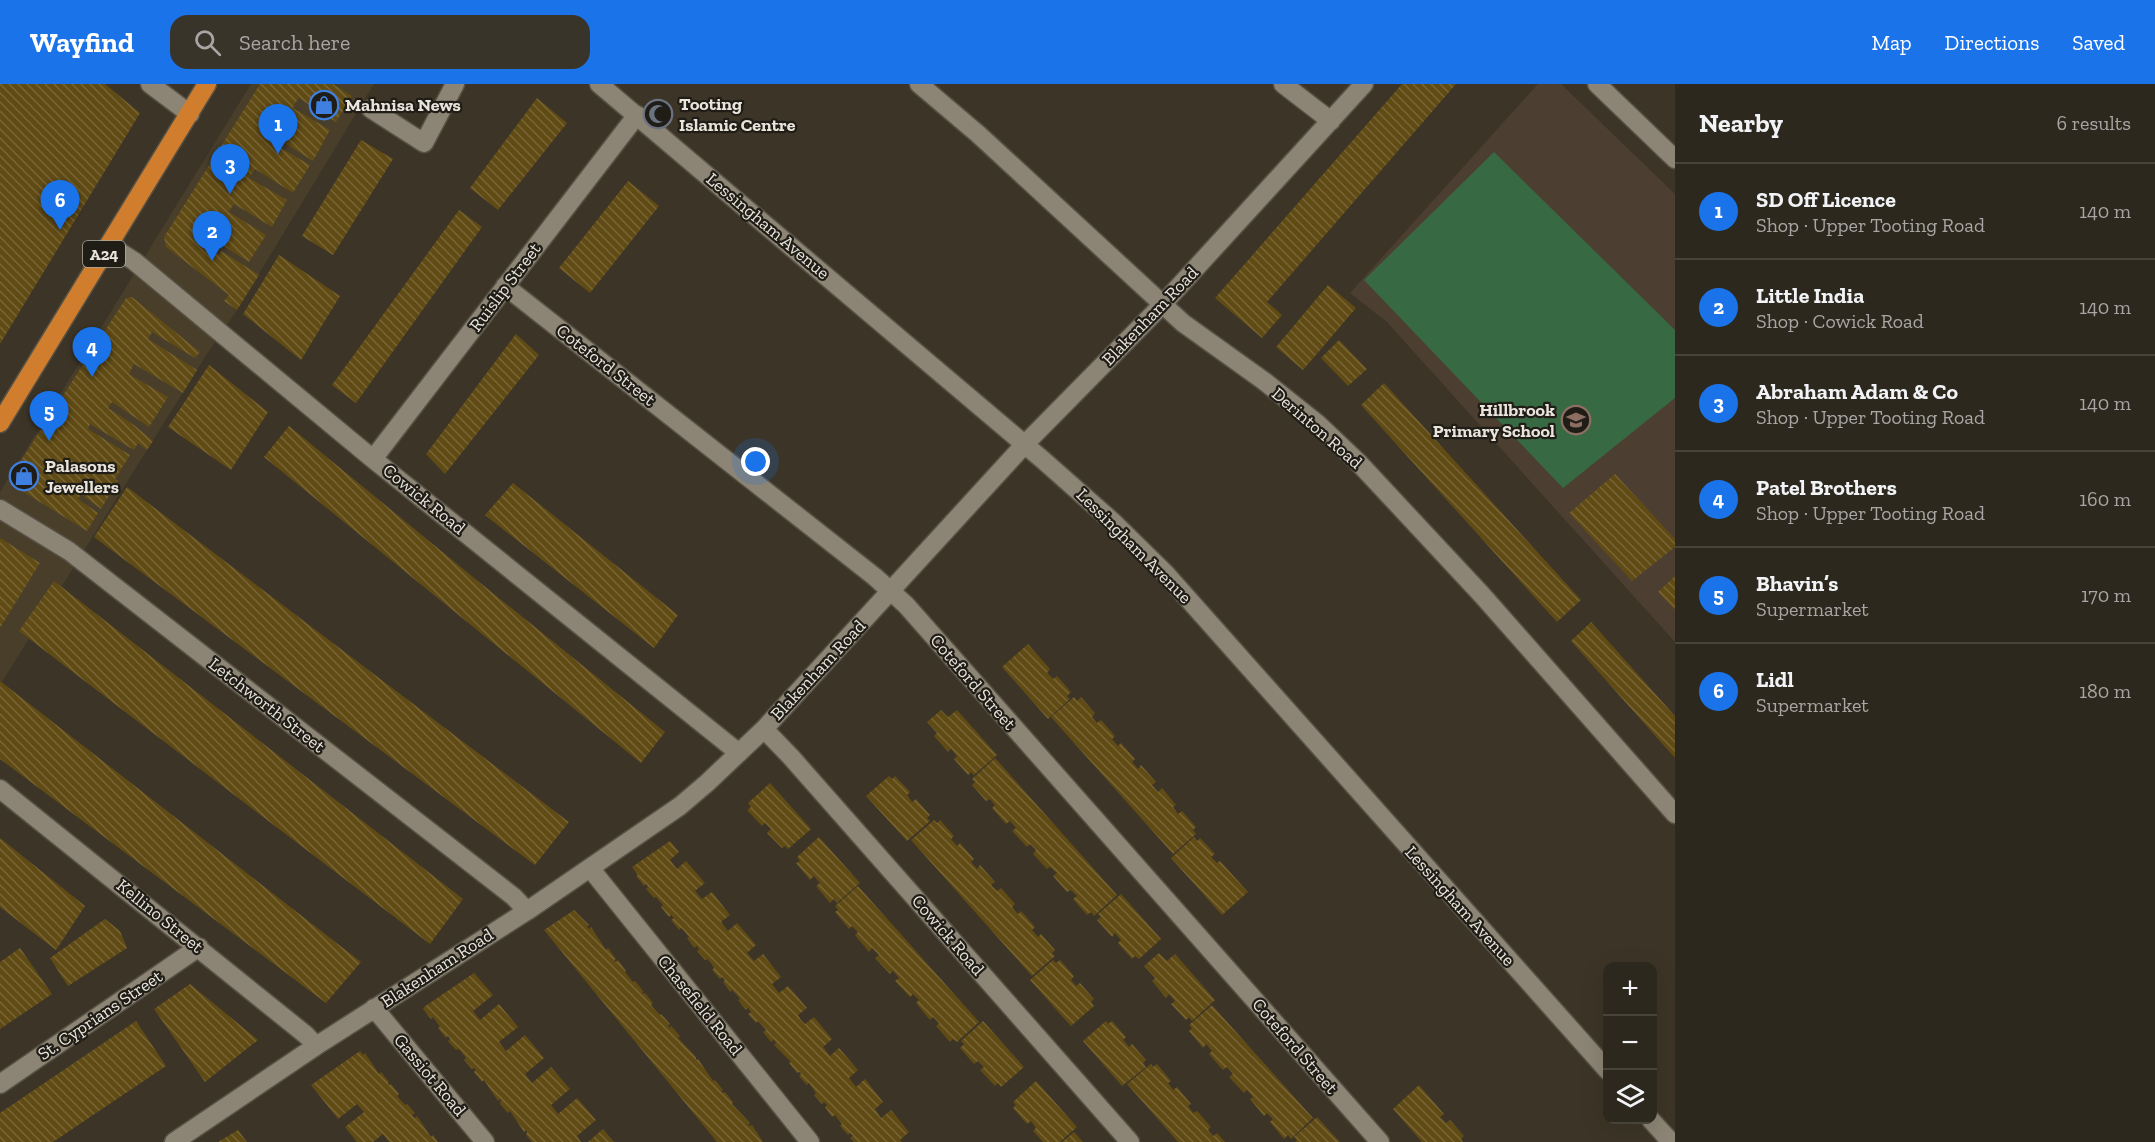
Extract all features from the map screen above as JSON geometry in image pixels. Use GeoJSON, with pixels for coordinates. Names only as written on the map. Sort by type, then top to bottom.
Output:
{"type":"FeatureCollection","features":[{"type":"Feature","properties":{"kind":"highway","name":"A24"},"geometry":{"type":"LineString","coordinates":[[0,423],[207,84]]}},
{"type":"Feature","properties":{"kind":"street"},"geometry":{"type":"LineString","coordinates":[[150,84],[190,114]]}},
{"type":"Feature","properties":{"kind":"street"},"geometry":{"type":"LineString","coordinates":[[371,110],[424,142],[455,84]]}},
{"type":"Feature","properties":{"kind":"street","name":"Lessingham Avenue"},"geometry":{"type":"LineString","coordinates":[[599,84],[1025,444],[1112,521],[1166,574],[1607,1070]]}},
{"type":"Feature","properties":{"kind":"street","name":"Derinton Road"},"geometry":{"type":"LineString","coordinates":[[919,84],[978,134],[1162,305],[1318,424],[1358,462],[1482,595],[1675,814]]}},
{"type":"Feature","properties":{"kind":"street"},"geometry":{"type":"LineString","coordinates":[[1283,84],[1331,121]]}},
{"type":"Feature","properties":{"kind":"street","name":"Blakenham Road"},"geometry":{"type":"LineString","coordinates":[[174,1142],[316,1046],[527,910],[680,806],[764,729],[1025,444],[1162,305],[1364,84]]}},
{"type":"Feature","properties":{"kind":"street"},"geometry":{"type":"LineString","coordinates":[[1597,84],[1675,159]]}},
{"type":"Feature","properties":{"kind":"street","name":"Ruislip Street"},"geometry":{"type":"LineString","coordinates":[[373,459],[637,115]]}},
{"type":"Feature","properties":{"kind":"street","name":"Cowick Road"},"geometry":{"type":"LineString","coordinates":[[109,245],[134,261],[180,298],[373,459],[739,753]]}},
{"type":"Feature","properties":{"kind":"street","name":"Coteford Street"},"geometry":{"type":"LineString","coordinates":[[505,286],[906,605],[1380,1142]]}},
{"type":"Feature","properties":{"kind":"street","name":"Letchworth Street"},"geometry":{"type":"LineString","coordinates":[[0,509],[69,550],[514,897],[527,910]]}},
{"type":"Feature","properties":{"kind":"street","name":"Cowick Road"},"geometry":{"type":"LineString","coordinates":[[764,729],[1130,1142]]}},
{"type":"Feature","properties":{"kind":"street","name":"Kellino Street"},"geometry":{"type":"LineString","coordinates":[[0,789],[199,947],[306,1035],[316,1046]]}},
{"type":"Feature","properties":{"kind":"street","name":"Chasefield Road"},"geometry":{"type":"LineString","coordinates":[[590,868],[810,1142]]}},
{"type":"Feature","properties":{"kind":"street","name":"St. Cyprians Street"},"geometry":{"type":"LineString","coordinates":[[0,1084],[199,947]]}},
{"type":"Feature","properties":{"kind":"street","name":"Gassiot Road"},"geometry":{"type":"LineString","coordinates":[[374,1008],[485,1142]]}},
{"type":"Feature","properties":{"kind":"street"},"geometry":{"type":"LineString","coordinates":[[1655,1124],[1671,1142]]}},
{"type":"Feature","properties":{"kind":"shaded area"},"geometry":{"type":"Polygon","coordinates":[[[251,84],[374,84],[237,310],[207,354],[0,685],[0,492],[251,84]]]}},
{"type":"Feature","properties":{"kind":"shaded area","name":"Hillbrook Primary School"},"geometry":{"type":"Polygon","coordinates":[[[1538,84],[1561,84],[1675,194],[1675,642],[1387,322],[1350,293],[1538,84]]]}},
{"type":"Feature","properties":{"kind":"green space"},"geometry":{"type":"Polygon","coordinates":[[[1494,152],[1675,330],[1675,398],[1563,488],[1364,280],[1494,152]]]}},
{"type":"Feature","properties":{"kind":"building"},"geometry":{"type":"Polygon","coordinates":[[[0,84],[105,84],[140,113],[0,344],[0,84]]]}},
{"type":"Feature","properties":{"kind":"building"},"geometry":{"type":"Polygon","coordinates":[[[260,84],[333,84],[352,96],[336,122],[299,98],[296,102],[293,108],[330,130],[313,161],[275,137],[272,143],[310,165],[293,193],[255,169],[249,178],[287,200],[272,227],[234,204],[231,208],[229,212],[266,235],[249,262],[213,239],[207,248],[219,255],[221,251],[259,275],[237,310],[224,301],[229,295],[166,247],[164,237],[260,84]]]}},
{"type":"Feature","properties":{"kind":"building"},"geometry":{"type":"Polygon","coordinates":[[[1402,84],[1456,84],[1267,302],[1282,315],[1262,338],[1215,298],[1402,84]]]}},
{"type":"Feature","properties":{"kind":"building"},"geometry":{"type":"Polygon","coordinates":[[[537,98],[567,123],[498,210],[470,188],[537,98]]]}},
{"type":"Feature","properties":{"kind":"building"},"geometry":{"type":"Polygon","coordinates":[[[361,140],[393,159],[333,255],[302,236],[361,140]]]}},
{"type":"Feature","properties":{"kind":"building"},"geometry":{"type":"Polygon","coordinates":[[[628,181],[659,206],[590,293],[559,268],[628,181]]]}},
{"type":"Feature","properties":{"kind":"building"},"geometry":{"type":"Polygon","coordinates":[[[459,210],[482,227],[356,403],[332,385],[459,210]]]}},
{"type":"Feature","properties":{"kind":"building"},"geometry":{"type":"Polygon","coordinates":[[[279,255],[340,296],[301,360],[243,314],[279,255]]]}},
{"type":"Feature","properties":{"kind":"building"},"geometry":{"type":"Polygon","coordinates":[[[1328,285],[1356,308],[1303,370],[1276,347],[1328,285]]]}},
{"type":"Feature","properties":{"kind":"building"},"geometry":{"type":"Polygon","coordinates":[[[132,297],[200,352],[195,358],[152,332],[148,339],[197,370],[183,393],[134,364],[129,374],[168,397],[149,427],[112,402],[108,408],[153,441],[147,450],[138,443],[134,450],[90,424],[88,429],[130,455],[115,479],[118,481],[101,509],[81,494],[78,499],[98,513],[87,531],[14,486],[11,476],[126,298],[132,297]]]}},
{"type":"Feature","properties":{"kind":"building"},"geometry":{"type":"Polygon","coordinates":[[[516,334],[539,355],[445,474],[426,454],[516,334]]]}},
{"type":"Feature","properties":{"kind":"building"},"geometry":{"type":"Polygon","coordinates":[[[1339,340],[1367,369],[1348,386],[1321,358],[1339,340]]]}},
{"type":"Feature","properties":{"kind":"building"},"geometry":{"type":"Polygon","coordinates":[[[209,365],[268,412],[231,470],[168,427],[209,365]]]}},
{"type":"Feature","properties":{"kind":"building"},"geometry":{"type":"Polygon","coordinates":[[[1384,383],[1581,600],[1557,622],[1361,405],[1384,383]]]}},
{"type":"Feature","properties":{"kind":"building"},"geometry":{"type":"Polygon","coordinates":[[[289,426],[665,732],[641,763],[264,457],[289,426]]]}},
{"type":"Feature","properties":{"kind":"building"},"geometry":{"type":"Polygon","coordinates":[[[1615,474],[1675,539],[1675,547],[1632,581],[1569,513],[1615,474]]]}},
{"type":"Feature","properties":{"kind":"building"},"geometry":{"type":"Polygon","coordinates":[[[513,483],[678,615],[654,648],[485,515],[513,483]]]}},
{"type":"Feature","properties":{"kind":"building"},"geometry":{"type":"Polygon","coordinates":[[[127,487],[569,822],[535,865],[94,537],[127,487]]]}},
{"type":"Feature","properties":{"kind":"building"},"geometry":{"type":"Polygon","coordinates":[[[0,538],[40,563],[0,628],[0,538]]]}},
{"type":"Feature","properties":{"kind":"building"},"geometry":{"type":"Polygon","coordinates":[[[1675,576],[1675,610],[1658,592],[1675,576]]]}},
{"type":"Feature","properties":{"kind":"building"},"geometry":{"type":"Polygon","coordinates":[[[54,581],[463,899],[430,944],[19,631],[54,581]]]}},
{"type":"Feature","properties":{"kind":"building"},"geometry":{"type":"Polygon","coordinates":[[[1591,622],[1675,716],[1675,758],[1571,641],[1591,622]]]}},
{"type":"Feature","properties":{"kind":"building"},"geometry":{"type":"Polygon","coordinates":[[[1028,644],[1050,669],[1047,673],[1053,679],[1057,676],[1071,692],[1067,696],[1070,699],[1048,719],[1002,667],[1028,644]]]}},
{"type":"Feature","properties":{"kind":"building"},"geometry":{"type":"Polygon","coordinates":[[[0,681],[361,962],[326,1003],[0,759],[0,681]]]}},
{"type":"Feature","properties":{"kind":"building"},"geometry":{"type":"Polygon","coordinates":[[[1074,697],[1077,701],[1081,697],[1095,713],[1092,717],[1097,723],[1101,720],[1115,736],[1112,739],[1118,746],[1121,743],[1135,759],[1132,762],[1138,769],[1141,765],[1156,782],[1152,785],[1158,792],[1162,788],[1176,805],[1173,807],[1178,814],[1182,811],[1196,827],[1193,830],[1196,834],[1173,854],[1051,717],[1074,697]]]}},
{"type":"Feature","properties":{"kind":"building"},"geometry":{"type":"Polygon","coordinates":[[[941,710],[948,717],[957,710],[997,755],[974,775],[971,772],[968,775],[954,759],[957,756],[951,749],[948,752],[934,736],[937,733],[927,722],[941,710]]]}},
{"type":"Feature","properties":{"kind":"building"},"geometry":{"type":"Polygon","coordinates":[[[995,758],[1117,895],[1094,916],[1091,912],[1087,915],[1073,899],[1077,896],[1071,890],[1067,892],[1053,876],[1057,873],[1050,867],[1047,869],[1033,854],[1036,850],[1030,844],[1027,847],[1012,831],[1016,828],[1010,821],[1006,824],[992,808],[995,805],[990,799],[986,801],[972,785],[975,782],[972,779],[995,758]]]}},
{"type":"Feature","properties":{"kind":"building"},"geometry":{"type":"Polygon","coordinates":[[[889,776],[892,779],[895,776],[910,792],[907,795],[912,802],[916,799],[930,815],[927,818],[930,821],[907,841],[866,796],[889,776]]]}},
{"type":"Feature","properties":{"kind":"building"},"geometry":{"type":"Polygon","coordinates":[[[770,783],[811,829],[788,849],[785,846],[782,848],[767,833],[771,829],[765,823],[762,826],[747,810],[751,807],[748,803],[770,783]]]}},
{"type":"Feature","properties":{"kind":"building"},"geometry":{"type":"Polygon","coordinates":[[[934,820],[937,823],[940,820],[954,836],[951,839],[957,846],[960,843],[974,859],[971,862],[977,869],[980,865],[995,882],[991,885],[997,891],[1001,888],[1015,904],[1012,907],[1015,911],[1018,914],[1021,911],[1035,927],[1032,930],[1038,937],[1041,934],[1055,950],[1052,953],[1055,956],[1032,976],[911,840],[934,820]]]}},
{"type":"Feature","properties":{"kind":"building"},"geometry":{"type":"Polygon","coordinates":[[[819,837],[860,883],[837,903],[834,899],[830,903],[816,886],[820,883],[814,876],[810,880],[796,863],[800,861],[797,857],[819,837]]]}},
{"type":"Feature","properties":{"kind":"building"},"geometry":{"type":"Polygon","coordinates":[[[1194,837],[1197,841],[1200,838],[1215,854],[1211,857],[1217,863],[1220,861],[1248,892],[1222,915],[1171,858],[1194,837]]]}},
{"type":"Feature","properties":{"kind":"building"},"geometry":{"type":"Polygon","coordinates":[[[0,838],[85,906],[56,950],[0,907],[0,838]]]}},
{"type":"Feature","properties":{"kind":"building"},"geometry":{"type":"Polygon","coordinates":[[[670,841],[679,852],[670,860],[677,869],[686,861],[705,883],[695,891],[702,899],[712,892],[730,915],[721,922],[728,931],[737,923],[756,945],[747,953],[754,961],[763,954],[781,977],[772,984],[779,993],[788,986],[807,1008],[798,1015],[801,1020],[805,1024],[814,1017],[832,1039],[823,1047],[830,1056],[839,1048],[858,1070],[849,1078],[856,1087],[865,1079],[883,1102],[875,1109],[881,1118],[891,1110],[909,1132],[900,1140],[902,1142],[854,1142],[850,1138],[853,1136],[850,1133],[848,1135],[840,1126],[842,1124],[835,1115],[832,1117],[825,1107],[827,1105],[824,1102],[822,1104],[814,1095],[816,1093],[809,1083],[807,1085],[799,1076],[800,1072],[797,1073],[789,1063],[791,1062],[774,1045],[776,1043],[774,1040],[771,1042],[763,1032],[766,1030],[748,1014],[751,1012],[748,1008],[746,1010],[732,990],[730,992],[723,982],[725,980],[722,977],[720,979],[712,970],[714,968],[711,963],[697,951],[699,949],[697,946],[694,948],[685,932],[681,928],[679,930],[671,920],[674,918],[671,915],[669,917],[661,907],[663,905],[646,889],[648,887],[646,884],[644,886],[636,876],[638,875],[632,867],[670,841]]]}},
{"type":"Feature","properties":{"kind":"building"},"geometry":{"type":"Polygon","coordinates":[[[858,886],[979,1022],[957,1042],[953,1039],[950,1042],[936,1026],[939,1023],[933,1017],[930,1020],[916,1003],[919,1000],[913,994],[910,997],[895,981],[899,978],[893,971],[890,974],[875,958],[879,955],[872,948],[869,952],[855,935],[858,932],[852,926],[849,929],[835,912],[838,910],[835,906],[858,886]]]}},
{"type":"Feature","properties":{"kind":"building"},"geometry":{"type":"Polygon","coordinates":[[[1121,894],[1161,939],[1139,959],[1135,956],[1132,959],[1118,943],[1121,940],[1115,933],[1112,937],[1097,920],[1101,917],[1098,914],[1121,894]]]}},
{"type":"Feature","properties":{"kind":"building"},"geometry":{"type":"Polygon","coordinates":[[[574,910],[589,925],[587,927],[589,929],[591,927],[606,950],[608,948],[616,959],[614,960],[616,962],[618,960],[633,982],[635,981],[643,991],[642,994],[645,993],[653,1003],[651,1005],[670,1024],[668,1026],[670,1028],[671,1026],[680,1036],[678,1038],[750,1123],[748,1125],[752,1125],[763,1142],[717,1142],[544,930],[574,910]]]}},
{"type":"Feature","properties":{"kind":"building"},"geometry":{"type":"Polygon","coordinates":[[[105,919],[120,931],[127,948],[68,986],[50,958],[105,919]]]}},
{"type":"Feature","properties":{"kind":"building"},"geometry":{"type":"Polygon","coordinates":[[[20,948],[52,994],[0,1029],[0,962],[20,948]]]}},
{"type":"Feature","properties":{"kind":"building"},"geometry":{"type":"Polygon","coordinates":[[[1159,953],[1167,961],[1175,954],[1215,1000],[1192,1021],[1189,1017],[1186,1020],[1171,1004],[1175,1001],[1169,994],[1166,998],[1152,981],[1155,978],[1144,966],[1159,953]]]}},
{"type":"Feature","properties":{"kind":"building"},"geometry":{"type":"Polygon","coordinates":[[[1053,960],[1056,963],[1060,960],[1074,976],[1071,980],[1076,986],[1080,983],[1094,999],[1091,1002],[1094,1006],[1071,1026],[1030,980],[1053,960]]]}},
{"type":"Feature","properties":{"kind":"building"},"geometry":{"type":"Polygon","coordinates":[[[474,973],[493,995],[473,1011],[480,1020],[499,1004],[518,1027],[499,1042],[506,1051],[525,1035],[544,1058],[525,1074],[532,1083],[551,1067],[570,1089],[551,1105],[558,1114],[577,1098],[596,1120],[577,1136],[581,1142],[532,1142],[526,1135],[526,1130],[524,1132],[510,1111],[508,1113],[500,1104],[501,1100],[498,1101],[484,1080],[482,1082],[474,1072],[476,1070],[464,1060],[466,1058],[459,1049],[456,1050],[448,1041],[450,1039],[448,1036],[446,1038],[438,1028],[440,1027],[433,1017],[431,1019],[423,1009],[474,973]]]}},
{"type":"Feature","properties":{"kind":"building"},"geometry":{"type":"Polygon","coordinates":[[[190,984],[258,1040],[205,1082],[154,1009],[190,984]]]}},
{"type":"Feature","properties":{"kind":"building"},"geometry":{"type":"Polygon","coordinates":[[[1212,1005],[1313,1118],[1291,1139],[1288,1135],[1284,1139],[1270,1122],[1273,1119],[1267,1113],[1264,1116],[1250,1099],[1253,1097],[1247,1090],[1244,1093],[1229,1077],[1233,1074],[1227,1067],[1223,1070],[1209,1054],[1212,1051],[1206,1044],[1203,1048],[1189,1031],[1192,1028],[1189,1025],[1212,1005]]]}},
{"type":"Feature","properties":{"kind":"building"},"geometry":{"type":"Polygon","coordinates":[[[136,1021],[166,1066],[53,1142],[0,1142],[0,1113],[136,1021]]]}},
{"type":"Feature","properties":{"kind":"building"},"geometry":{"type":"Polygon","coordinates":[[[983,1021],[1024,1067],[1001,1087],[998,1083],[995,1086],[980,1070],[984,1067],[978,1061],[974,1064],[960,1048],[964,1044],[961,1041],[983,1021]]]}},
{"type":"Feature","properties":{"kind":"building"},"geometry":{"type":"Polygon","coordinates":[[[1106,1021],[1108,1024],[1112,1021],[1126,1037],[1123,1040],[1129,1047],[1132,1044],[1146,1060],[1143,1063],[1146,1067],[1122,1086],[1083,1041],[1106,1021]]]}},
{"type":"Feature","properties":{"kind":"building"},"geometry":{"type":"Polygon","coordinates":[[[360,1051],[363,1055],[365,1053],[379,1074],[381,1072],[389,1082],[388,1085],[391,1084],[399,1094],[397,1096],[415,1113],[412,1115],[415,1118],[417,1116],[431,1137],[433,1135],[438,1142],[389,1142],[383,1134],[373,1142],[357,1142],[345,1127],[364,1112],[357,1104],[338,1119],[311,1085],[360,1051]]]}},
{"type":"Feature","properties":{"kind":"building"},"geometry":{"type":"Polygon","coordinates":[[[1151,1064],[1153,1067],[1157,1064],[1171,1081],[1168,1083],[1173,1090],[1177,1087],[1191,1104],[1188,1106],[1193,1113],[1197,1111],[1211,1127],[1208,1130],[1213,1136],[1217,1133],[1225,1142],[1178,1142],[1127,1084],[1151,1064]]]}},
{"type":"Feature","properties":{"kind":"building"},"geometry":{"type":"Polygon","coordinates":[[[1036,1081],[1077,1127],[1060,1142],[1043,1142],[1033,1131],[1036,1128],[1031,1121],[1027,1124],[1013,1108],[1016,1105],[1013,1102],[1036,1081]]]}},
{"type":"Feature","properties":{"kind":"building"},"geometry":{"type":"Polygon","coordinates":[[[1419,1085],[1444,1114],[1440,1117],[1446,1123],[1450,1120],[1464,1136],[1461,1139],[1463,1142],[1422,1142],[1393,1109],[1419,1085]]]}},
{"type":"Feature","properties":{"kind":"building"},"geometry":{"type":"Polygon","coordinates":[[[1317,1117],[1340,1142],[1295,1142],[1297,1140],[1294,1137],[1317,1117]]]}},
{"type":"Feature","properties":{"kind":"building"},"geometry":{"type":"Polygon","coordinates":[[[603,1129],[614,1142],[588,1142],[603,1129]]]}},
{"type":"Feature","properties":{"kind":"building"},"geometry":{"type":"Polygon","coordinates":[[[238,1130],[247,1142],[218,1142],[238,1130]]]}},
{"type":"Feature","properties":{"kind":"building"},"geometry":{"type":"Polygon","coordinates":[[[1074,1132],[1083,1142],[1062,1142],[1074,1132]]]}},
{"type":"Feature","properties":{"kind":"place","name":"Mahnisa News"},"geometry":{"type":"Point","coordinates":[324,105]}},
{"type":"Feature","properties":{"kind":"place","name":"Tooting Islamic Centre"},"geometry":{"type":"Point","coordinates":[658,114]}},
{"type":"Feature","properties":{"kind":"place","name":"SD Off Licence"},"geometry":{"type":"Point","coordinates":[278,154]}},
{"type":"Feature","properties":{"kind":"place","name":"Abraham Adam & Co"},"geometry":{"type":"Point","coordinates":[230,194]}},
{"type":"Feature","properties":{"kind":"place","name":"Lidl"},"geometry":{"type":"Point","coordinates":[60,230]}},
{"type":"Feature","properties":{"kind":"place","name":"Little India"},"geometry":{"type":"Point","coordinates":[212,261]}},
{"type":"Feature","properties":{"kind":"place","name":"Patel Brothers"},"geometry":{"type":"Point","coordinates":[92,377]}},
{"type":"Feature","properties":{"kind":"place","name":"Hillbrook Primary School"},"geometry":{"type":"Point","coordinates":[1576,420]}},
{"type":"Feature","properties":{"kind":"place","name":"Bhavin’s"},"geometry":{"type":"Point","coordinates":[49,441]}},
{"type":"Feature","properties":{"kind":"place","name":"Palasons Jewellers"},"geometry":{"type":"Point","coordinates":[24,476]}}]}
